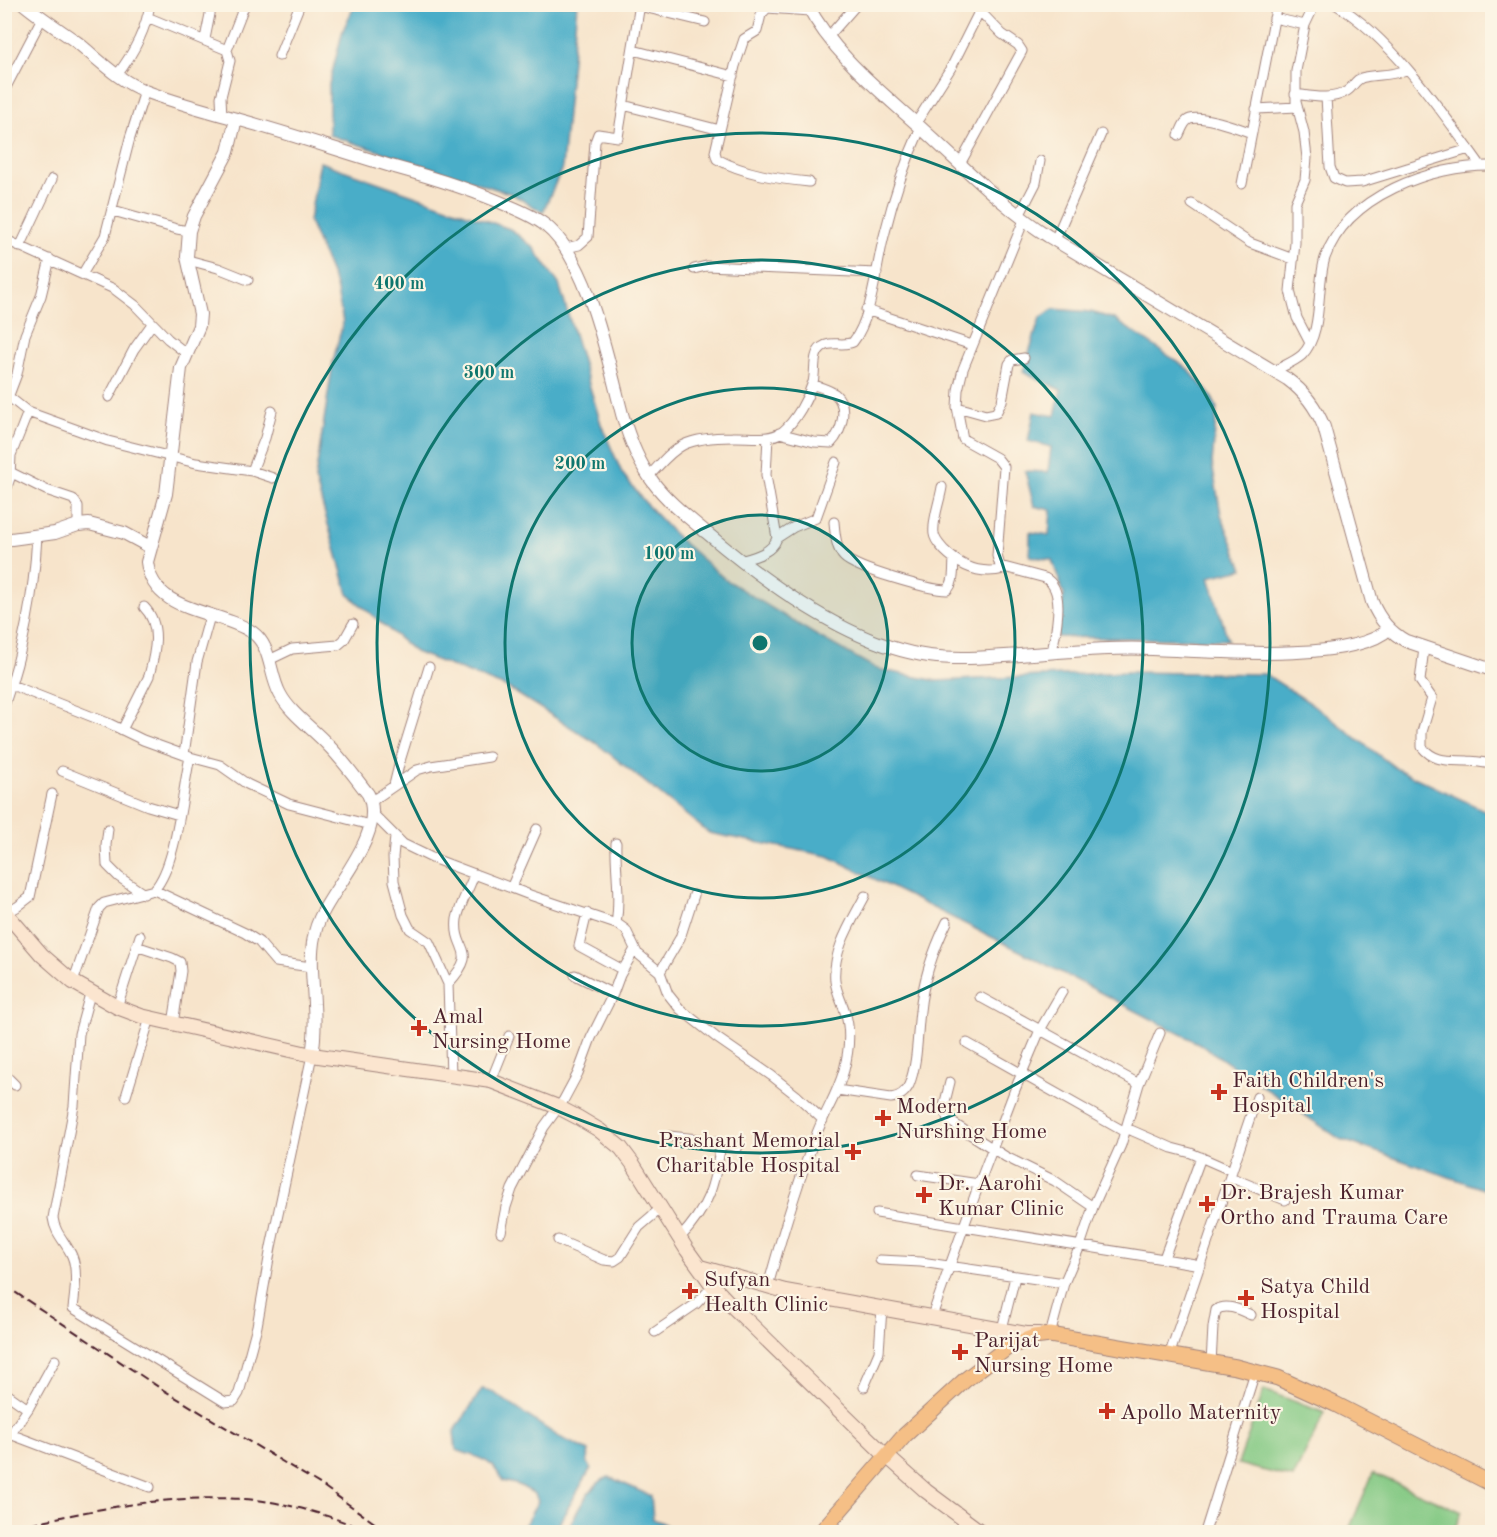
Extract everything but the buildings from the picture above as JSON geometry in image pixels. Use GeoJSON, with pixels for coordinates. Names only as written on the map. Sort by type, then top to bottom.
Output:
{"type":"FeatureCollection","features":[{"type":"Feature","properties":{"kind":"main road"},"geometry":{"type":"LineString","coordinates":[[5,912],[42,955],[73,982],[90,994],[117,1007],[173,1024],[312,1055],[491,1081],[558,1107],[599,1130],[621,1148],[633,1164],[679,1239],[713,1286],[886,1456],[926,1491],[981,1533]]}},
{"type":"Feature","properties":{"kind":"main road"},"geometry":{"type":"LineString","coordinates":[[700,1267],[785,1291],[1026,1334],[1050,1335],[1211,1363],[1278,1378],[1335,1404],[1492,1484]]}},
{"type":"Feature","properties":{"kind":"main road"},"geometry":{"type":"LineString","coordinates":[[821,1533],[886,1456],[920,1421],[995,1355],[1021,1341],[1050,1335]]}},
{"type":"Feature","properties":{"kind":"street"},"geometry":{"type":"LineString","coordinates":[[24,4],[117,75],[145,91],[222,116],[429,176],[496,200],[544,224],[567,248],[585,286],[629,436],[649,476],[674,505],[740,561],[782,592],[828,618],[887,646],[908,653],[959,658],[1136,648],[1233,652],[1296,651],[1338,648],[1370,640],[1389,629]]}},
{"type":"Feature","properties":{"kind":"street"},"geometry":{"type":"LineString","coordinates":[[117,75],[133,51],[150,4]]}},
{"type":"Feature","properties":{"kind":"street"},"geometry":{"type":"LineString","coordinates":[[205,39],[212,4]]}},
{"type":"Feature","properties":{"kind":"street"},"geometry":{"type":"LineString","coordinates":[[226,50],[245,4]]}},
{"type":"Feature","properties":{"kind":"street"},"geometry":{"type":"LineString","coordinates":[[279,56],[300,4]]}},
{"type":"Feature","properties":{"kind":"street"},"geometry":{"type":"LineString","coordinates":[[828,37],[857,4]]}},
{"type":"Feature","properties":{"kind":"street"},"geometry":{"type":"LineString","coordinates":[[1242,184],[1277,4]]}},
{"type":"Feature","properties":{"kind":"street"},"geometry":{"type":"LineString","coordinates":[[1310,343],[1297,318],[1290,291],[1295,203],[1305,180],[1307,158],[1304,132],[1295,94],[1296,70],[1305,25],[1315,4]]}},
{"type":"Feature","properties":{"kind":"street"},"geometry":{"type":"LineString","coordinates":[[1335,4],[1371,32],[1406,70],[1481,166]]}},
{"type":"Feature","properties":{"kind":"street"},"geometry":{"type":"LineString","coordinates":[[567,248],[579,245],[588,237],[596,137],[598,134],[618,137],[640,5],[705,22]]}},
{"type":"Feature","properties":{"kind":"street"},"geometry":{"type":"LineString","coordinates":[[808,182],[764,175],[730,165],[717,159],[714,152],[744,39],[757,31],[764,11],[771,7],[809,8],[828,37],[850,61],[960,164],[1022,218],[1274,371],[1305,393],[1320,416],[1335,462],[1376,612],[1397,636],[1424,648],[1492,670]]}},
{"type":"Feature","properties":{"kind":"street"},"geometry":{"type":"LineString","coordinates":[[779,434],[795,416],[812,384],[816,357],[820,348],[830,344],[843,345],[853,342],[860,331],[877,273],[884,235],[918,125],[952,66],[979,7],[1002,34],[1018,45],[1022,51],[960,164]]}},
{"type":"Feature","properties":{"kind":"street"},"geometry":{"type":"LineString","coordinates":[[147,17],[205,39],[226,50],[230,61],[221,97],[222,116]]}},
{"type":"Feature","properties":{"kind":"street"},"geometry":{"type":"LineString","coordinates":[[4,91],[42,18]]}},
{"type":"Feature","properties":{"kind":"street"},"geometry":{"type":"LineString","coordinates":[[1274,18],[1305,25]]}},
{"type":"Feature","properties":{"kind":"street"},"geometry":{"type":"LineString","coordinates":[[633,50],[733,76]]}},
{"type":"Feature","properties":{"kind":"street"},"geometry":{"type":"LineString","coordinates":[[1295,94],[1326,97],[1347,91],[1363,77],[1389,75],[1406,70]]}},
{"type":"Feature","properties":{"kind":"street"},"geometry":{"type":"LineString","coordinates":[[83,273],[100,248],[113,211],[130,138],[145,91]]}},
{"type":"Feature","properties":{"kind":"street"},"geometry":{"type":"LineString","coordinates":[[1326,97],[1330,167],[1334,178],[1339,181],[1362,182],[1469,149]]}},
{"type":"Feature","properties":{"kind":"street"},"geometry":{"type":"LineString","coordinates":[[623,105],[720,130]]}},
{"type":"Feature","properties":{"kind":"street"},"geometry":{"type":"LineString","coordinates":[[1256,109],[1297,107]]}},
{"type":"Feature","properties":{"kind":"street"},"geometry":{"type":"LineString","coordinates":[[237,119],[228,152],[194,216],[189,231],[188,260],[201,314],[199,326],[179,381],[166,494],[147,562],[154,584],[176,602],[238,625],[253,633],[263,643],[277,687],[285,702],[328,745],[368,794],[372,813],[395,837],[411,848],[474,875],[586,913],[626,930],[635,949],[660,972],[668,994],[680,1009],[772,1076],[823,1120]]}},
{"type":"Feature","properties":{"kind":"street"},"geometry":{"type":"LineString","coordinates":[[1179,135],[1184,124],[1190,119],[1204,120],[1252,133]]}},
{"type":"Feature","properties":{"kind":"street"},"geometry":{"type":"LineString","coordinates":[[1055,240],[1101,134]]}},
{"type":"Feature","properties":{"kind":"street"},"geometry":{"type":"LineString","coordinates":[[1040,161],[1036,183],[960,379],[957,407],[963,439],[997,458],[1004,467],[997,562],[1004,569],[1045,578],[1057,590],[1058,601],[1052,653]]}},
{"type":"Feature","properties":{"kind":"street"},"geometry":{"type":"LineString","coordinates":[[1274,371],[1300,356],[1310,343],[1316,323],[1326,256],[1335,240],[1352,219],[1366,206],[1407,182],[1450,169],[1492,166]]}},
{"type":"Feature","properties":{"kind":"street"},"geometry":{"type":"LineString","coordinates":[[20,247],[52,179]]}},
{"type":"Feature","properties":{"kind":"street"},"geometry":{"type":"LineString","coordinates":[[1192,204],[1251,243],[1293,259]]}},
{"type":"Feature","properties":{"kind":"street"},"geometry":{"type":"LineString","coordinates":[[113,211],[189,231]]}},
{"type":"Feature","properties":{"kind":"street"},"geometry":{"type":"LineString","coordinates":[[4,239],[83,273],[124,295],[152,324],[187,354]]}},
{"type":"Feature","properties":{"kind":"street"},"geometry":{"type":"LineString","coordinates":[[50,259],[41,296],[24,335],[17,374],[7,394],[18,405],[28,412],[108,441],[169,455],[196,464],[252,471],[273,478]]}},
{"type":"Feature","properties":{"kind":"street"},"geometry":{"type":"LineString","coordinates":[[188,260],[218,268],[248,280]]}},
{"type":"Feature","properties":{"kind":"street"},"geometry":{"type":"LineString","coordinates":[[694,269],[706,266],[877,273]]}},
{"type":"Feature","properties":{"kind":"street"},"geometry":{"type":"LineString","coordinates":[[866,310],[972,345]]}},
{"type":"Feature","properties":{"kind":"street"},"geometry":{"type":"LineString","coordinates":[[109,397],[129,357],[152,324]]}},
{"type":"Feature","properties":{"kind":"street"},"geometry":{"type":"LineString","coordinates":[[957,407],[986,415],[996,413],[1002,400],[1009,364],[1012,360],[1024,358]]}},
{"type":"Feature","properties":{"kind":"street"},"geometry":{"type":"LineString","coordinates":[[649,476],[672,453],[685,444],[722,437],[768,437],[779,434],[821,444],[831,443],[834,441],[842,419],[839,399],[834,394],[812,384]]}},
{"type":"Feature","properties":{"kind":"street"},"geometry":{"type":"LineString","coordinates":[[252,471],[265,438],[272,411]]}},
{"type":"Feature","properties":{"kind":"street"},"geometry":{"type":"LineString","coordinates":[[4,496],[13,446],[28,412]]}},
{"type":"Feature","properties":{"kind":"street"},"geometry":{"type":"LineString","coordinates":[[740,561],[767,551],[776,543],[766,475],[768,437]]}},
{"type":"Feature","properties":{"kind":"street"},"geometry":{"type":"LineString","coordinates":[[777,538],[816,518],[836,462]]}},
{"type":"Feature","properties":{"kind":"street"},"geometry":{"type":"LineString","coordinates":[[10,472],[46,490],[73,499],[78,506],[78,525]]}},
{"type":"Feature","properties":{"kind":"street"},"geometry":{"type":"LineString","coordinates":[[942,487],[934,536],[962,565],[995,572],[1004,569]]}},
{"type":"Feature","properties":{"kind":"street"},"geometry":{"type":"LineString","coordinates":[[834,522],[836,540],[845,559],[861,567],[947,590],[951,586],[954,559]]}},
{"type":"Feature","properties":{"kind":"street"},"geometry":{"type":"LineString","coordinates":[[4,540],[55,533],[78,525],[89,524],[124,533],[150,547]]}},
{"type":"Feature","properties":{"kind":"street"},"geometry":{"type":"LineString","coordinates":[[4,706],[8,684],[21,653],[36,563],[37,536]]}},
{"type":"Feature","properties":{"kind":"street"},"geometry":{"type":"LineString","coordinates":[[122,730],[152,667],[155,626],[149,612],[144,607]]}},
{"type":"Feature","properties":{"kind":"street"},"geometry":{"type":"LineString","coordinates":[[73,982],[99,908],[104,903],[149,892],[166,866],[179,815],[197,662],[210,616]]}},
{"type":"Feature","properties":{"kind":"street"},"geometry":{"type":"LineString","coordinates":[[269,660],[292,648],[338,645],[344,640],[353,624]]}},
{"type":"Feature","properties":{"kind":"street"},"geometry":{"type":"LineString","coordinates":[[1424,648],[1420,681],[1432,698],[1422,732],[1422,747],[1429,755],[1438,759],[1492,765]]}},
{"type":"Feature","properties":{"kind":"street"},"geometry":{"type":"LineString","coordinates":[[394,785],[429,667]]}},
{"type":"Feature","properties":{"kind":"street"},"geometry":{"type":"LineString","coordinates":[[8,684],[187,756],[226,768],[247,784],[289,804],[372,813]]}},
{"type":"Feature","properties":{"kind":"street"},"geometry":{"type":"LineString","coordinates":[[90,994],[79,1034],[75,1096],[53,1218],[57,1233],[73,1258],[75,1290],[73,1308],[225,1402],[234,1401],[237,1398],[255,1336],[271,1247],[312,1055],[315,1015],[311,967],[312,947],[320,918],[354,861],[372,813],[394,785],[409,774],[424,768],[489,757]]}},
{"type":"Feature","properties":{"kind":"street"},"geometry":{"type":"LineString","coordinates":[[62,771],[141,803],[179,815]]}},
{"type":"Feature","properties":{"kind":"street"},"geometry":{"type":"LineString","coordinates":[[5,912],[17,908],[30,897],[52,794]]}},
{"type":"Feature","properties":{"kind":"street"},"geometry":{"type":"LineString","coordinates":[[108,829],[107,865],[119,877],[245,933],[259,942],[276,962],[311,967]]}},
{"type":"Feature","properties":{"kind":"street"},"geometry":{"type":"LineString","coordinates":[[511,888],[537,829]]}},
{"type":"Feature","properties":{"kind":"street"},"geometry":{"type":"LineString","coordinates":[[395,837],[394,881],[403,915],[410,929],[429,942],[448,984],[451,1075]]}},
{"type":"Feature","properties":{"kind":"street"},"geometry":{"type":"LineString","coordinates":[[616,843],[620,901],[616,924]]}},
{"type":"Feature","properties":{"kind":"street"},"geometry":{"type":"LineString","coordinates":[[448,984],[465,958],[457,920],[474,875]]}},
{"type":"Feature","properties":{"kind":"street"},"geometry":{"type":"LineString","coordinates":[[660,972],[680,938],[694,895]]}},
{"type":"Feature","properties":{"kind":"street"},"geometry":{"type":"LineString","coordinates":[[768,1286],[801,1179],[844,1069],[849,1034],[835,983],[835,971],[842,943],[865,896]]}},
{"type":"Feature","properties":{"kind":"street"},"geometry":{"type":"LineString","coordinates":[[586,913],[579,946],[623,970]]}},
{"type":"Feature","properties":{"kind":"street"},"geometry":{"type":"LineString","coordinates":[[837,1090],[891,1098],[905,1091],[915,1058],[920,1009],[928,967],[947,922]]}},
{"type":"Feature","properties":{"kind":"street"},"geometry":{"type":"LineString","coordinates":[[117,1007],[140,936]]}},
{"type":"Feature","properties":{"kind":"street"},"geometry":{"type":"LineString","coordinates":[[136,946],[180,962],[181,971],[173,1024]]}},
{"type":"Feature","properties":{"kind":"street"},"geometry":{"type":"LineString","coordinates":[[501,1232],[512,1189],[544,1127],[578,1073],[591,1038],[635,949]]}},
{"type":"Feature","properties":{"kind":"street"},"geometry":{"type":"LineString","coordinates":[[575,975],[613,994]]}},
{"type":"Feature","properties":{"kind":"street"},"geometry":{"type":"LineString","coordinates":[[932,1316],[979,1184],[1040,1029],[1062,992]]}},
{"type":"Feature","properties":{"kind":"street"},"geometry":{"type":"LineString","coordinates":[[980,997],[1139,1083]]}},
{"type":"Feature","properties":{"kind":"street"},"geometry":{"type":"LineString","coordinates":[[126,1096],[150,1018]]}},
{"type":"Feature","properties":{"kind":"street"},"geometry":{"type":"LineString","coordinates":[[1050,1335],[1064,1283],[1093,1207],[1121,1145],[1139,1083],[1160,1034]]}},
{"type":"Feature","properties":{"kind":"street"},"geometry":{"type":"LineString","coordinates":[[491,1081],[509,1036]]}},
{"type":"Feature","properties":{"kind":"street"},"geometry":{"type":"LineString","coordinates":[[967,1043],[1125,1130],[1201,1157],[1285,1200]]}},
{"type":"Feature","properties":{"kind":"street"},"geometry":{"type":"LineString","coordinates":[[4,1074],[15,1085]]}},
{"type":"Feature","properties":{"kind":"street"},"geometry":{"type":"LineString","coordinates":[[950,1082],[944,1106],[948,1120],[1018,1163],[1055,1181],[1093,1207]]}},
{"type":"Feature","properties":{"kind":"street"},"geometry":{"type":"LineString","coordinates":[[1169,1356],[1257,1097]]}},
{"type":"Feature","properties":{"kind":"street"},"geometry":{"type":"LineString","coordinates":[[669,1136],[707,1140],[738,1147]]}},
{"type":"Feature","properties":{"kind":"street"},"geometry":{"type":"LineString","coordinates":[[679,1239],[705,1208],[714,1181],[721,1144]]}},
{"type":"Feature","properties":{"kind":"street"},"geometry":{"type":"LineString","coordinates":[[1164,1258],[1201,1157]]}},
{"type":"Feature","properties":{"kind":"street"},"geometry":{"type":"LineString","coordinates":[[918,1174],[979,1184]]}},
{"type":"Feature","properties":{"kind":"street"},"geometry":{"type":"LineString","coordinates":[[558,1240],[604,1260],[614,1261],[620,1257],[639,1227],[660,1209]]}},
{"type":"Feature","properties":{"kind":"street"},"geometry":{"type":"LineString","coordinates":[[878,1213],[1201,1265]]}},
{"type":"Feature","properties":{"kind":"street"},"geometry":{"type":"LineString","coordinates":[[880,1260],[921,1262],[1064,1283]]}},
{"type":"Feature","properties":{"kind":"street"},"geometry":{"type":"LineString","coordinates":[[1002,1329],[1016,1277]]}},
{"type":"Feature","properties":{"kind":"street"},"geometry":{"type":"LineString","coordinates":[[655,1332],[696,1304],[713,1286]]}},
{"type":"Feature","properties":{"kind":"street"},"geometry":{"type":"LineString","coordinates":[[1211,1363],[1216,1310],[1227,1307],[1251,1315]]}},
{"type":"Feature","properties":{"kind":"street"},"geometry":{"type":"LineString","coordinates":[[864,1388],[879,1352],[882,1308]]}},
{"type":"Feature","properties":{"kind":"street"},"geometry":{"type":"LineString","coordinates":[[4,1444],[28,1409],[55,1360]]}},
{"type":"Feature","properties":{"kind":"street"},"geometry":{"type":"LineString","coordinates":[[1205,1533],[1256,1372]]}},
{"type":"Feature","properties":{"kind":"street"},"geometry":{"type":"LineString","coordinates":[[4,1392],[28,1409]]}},
{"type":"Feature","properties":{"kind":"street"},"geometry":{"type":"LineString","coordinates":[[10,1434],[150,1487]]}},
{"type":"Feature","properties":{"kind":"green space"},"geometry":{"type":"Polygon","coordinates":[[[1264,1390],[1325,1413],[1293,1478],[1238,1464],[1264,1390]]]}},
{"type":"Feature","properties":{"kind":"green space"},"geometry":{"type":"Polygon","coordinates":[[[1373,1473],[1462,1512],[1453,1532],[1348,1532],[1373,1473]]]}},
{"type":"Feature","properties":{"kind":"water"},"geometry":{"type":"Polygon","coordinates":[[[355,5],[577,5],[562,168],[543,212],[512,194],[329,135],[329,84],[343,30],[355,5]]]}},
{"type":"Feature","properties":{"kind":"water"},"geometry":{"type":"Polygon","coordinates":[[[320,162],[510,229],[533,247],[559,284],[601,424],[622,473],[647,505],[679,539],[726,580],[814,634],[877,669],[937,681],[1127,672],[1265,674],[1312,704],[1397,769],[1484,810],[1492,819],[1492,1192],[1340,1139],[1200,1044],[828,856],[709,833],[596,743],[508,688],[415,652],[348,594],[315,479],[333,362],[343,322],[336,286],[309,221],[320,162]]]}},
{"type":"Feature","properties":{"kind":"water"},"geometry":{"type":"Polygon","coordinates":[[[1053,309],[1091,312],[1114,319],[1188,369],[1211,396],[1217,408],[1212,463],[1221,515],[1243,569],[1209,577],[1228,640],[1057,637],[1064,594],[1052,560],[1030,556],[1030,532],[1049,535],[1051,510],[1034,506],[1025,471],[1048,472],[1051,447],[1028,441],[1034,412],[1055,416],[1061,390],[1023,372],[1040,318],[1053,309]]]}},
{"type":"Feature","properties":{"kind":"water"},"geometry":{"type":"Polygon","coordinates":[[[482,1389],[491,1391],[559,1437],[589,1451],[587,1462],[591,1468],[554,1532],[521,1532],[538,1501],[535,1494],[519,1485],[503,1481],[494,1468],[484,1460],[456,1450],[454,1432],[482,1389]]]}},
{"type":"Feature","properties":{"kind":"water"},"geometry":{"type":"Polygon","coordinates":[[[609,1477],[651,1496],[653,1519],[663,1523],[674,1532],[566,1532],[589,1493],[609,1477]]]}},
{"type":"Feature","properties":{"kind":"railway"},"geometry":{"type":"LineString","coordinates":[[4,1285],[160,1388],[323,1486],[387,1532]]}},
{"type":"Feature","properties":{"kind":"railway"},"geometry":{"type":"LineString","coordinates":[[4,1530],[128,1505],[224,1498],[255,1500],[299,1508],[370,1532]]}},
{"type":"Feature","properties":{"kind":"railway"},"geometry":{"type":"LineString","coordinates":[[36,1532],[117,1529],[193,1532]]}},
{"type":"Feature","properties":{"kind":"place","name":"Amal Nursing Home"},"geometry":{"type":"Point","coordinates":[419,1028]}},
{"type":"Feature","properties":{"kind":"place","name":"Faith Children's Hospital"},"geometry":{"type":"Point","coordinates":[1219,1092]}},
{"type":"Feature","properties":{"kind":"place","name":"Modern Nurshing Home"},"geometry":{"type":"Point","coordinates":[883,1118]}},
{"type":"Feature","properties":{"kind":"place","name":"Prashant Memorial Charitable Hospital"},"geometry":{"type":"Point","coordinates":[853,1152]}},
{"type":"Feature","properties":{"kind":"place","name":"Dr. Aarohi Kumar Clinic"},"geometry":{"type":"Point","coordinates":[924,1195]}},
{"type":"Feature","properties":{"kind":"place","name":"Dr. Brajesh Kumar Ortho and Trauma Care"},"geometry":{"type":"Point","coordinates":[1207,1204]}},
{"type":"Feature","properties":{"kind":"place","name":"Sufyan Health Clinic"},"geometry":{"type":"Point","coordinates":[690,1291]}},
{"type":"Feature","properties":{"kind":"place","name":"Satya Child Hospital"},"geometry":{"type":"Point","coordinates":[1246,1298]}},
{"type":"Feature","properties":{"kind":"place","name":"Parijat Nursing Home"},"geometry":{"type":"Point","coordinates":[960,1352]}},
{"type":"Feature","properties":{"kind":"place","name":"Apollo Maternity"},"geometry":{"type":"Point","coordinates":[1107,1411]}}]}
